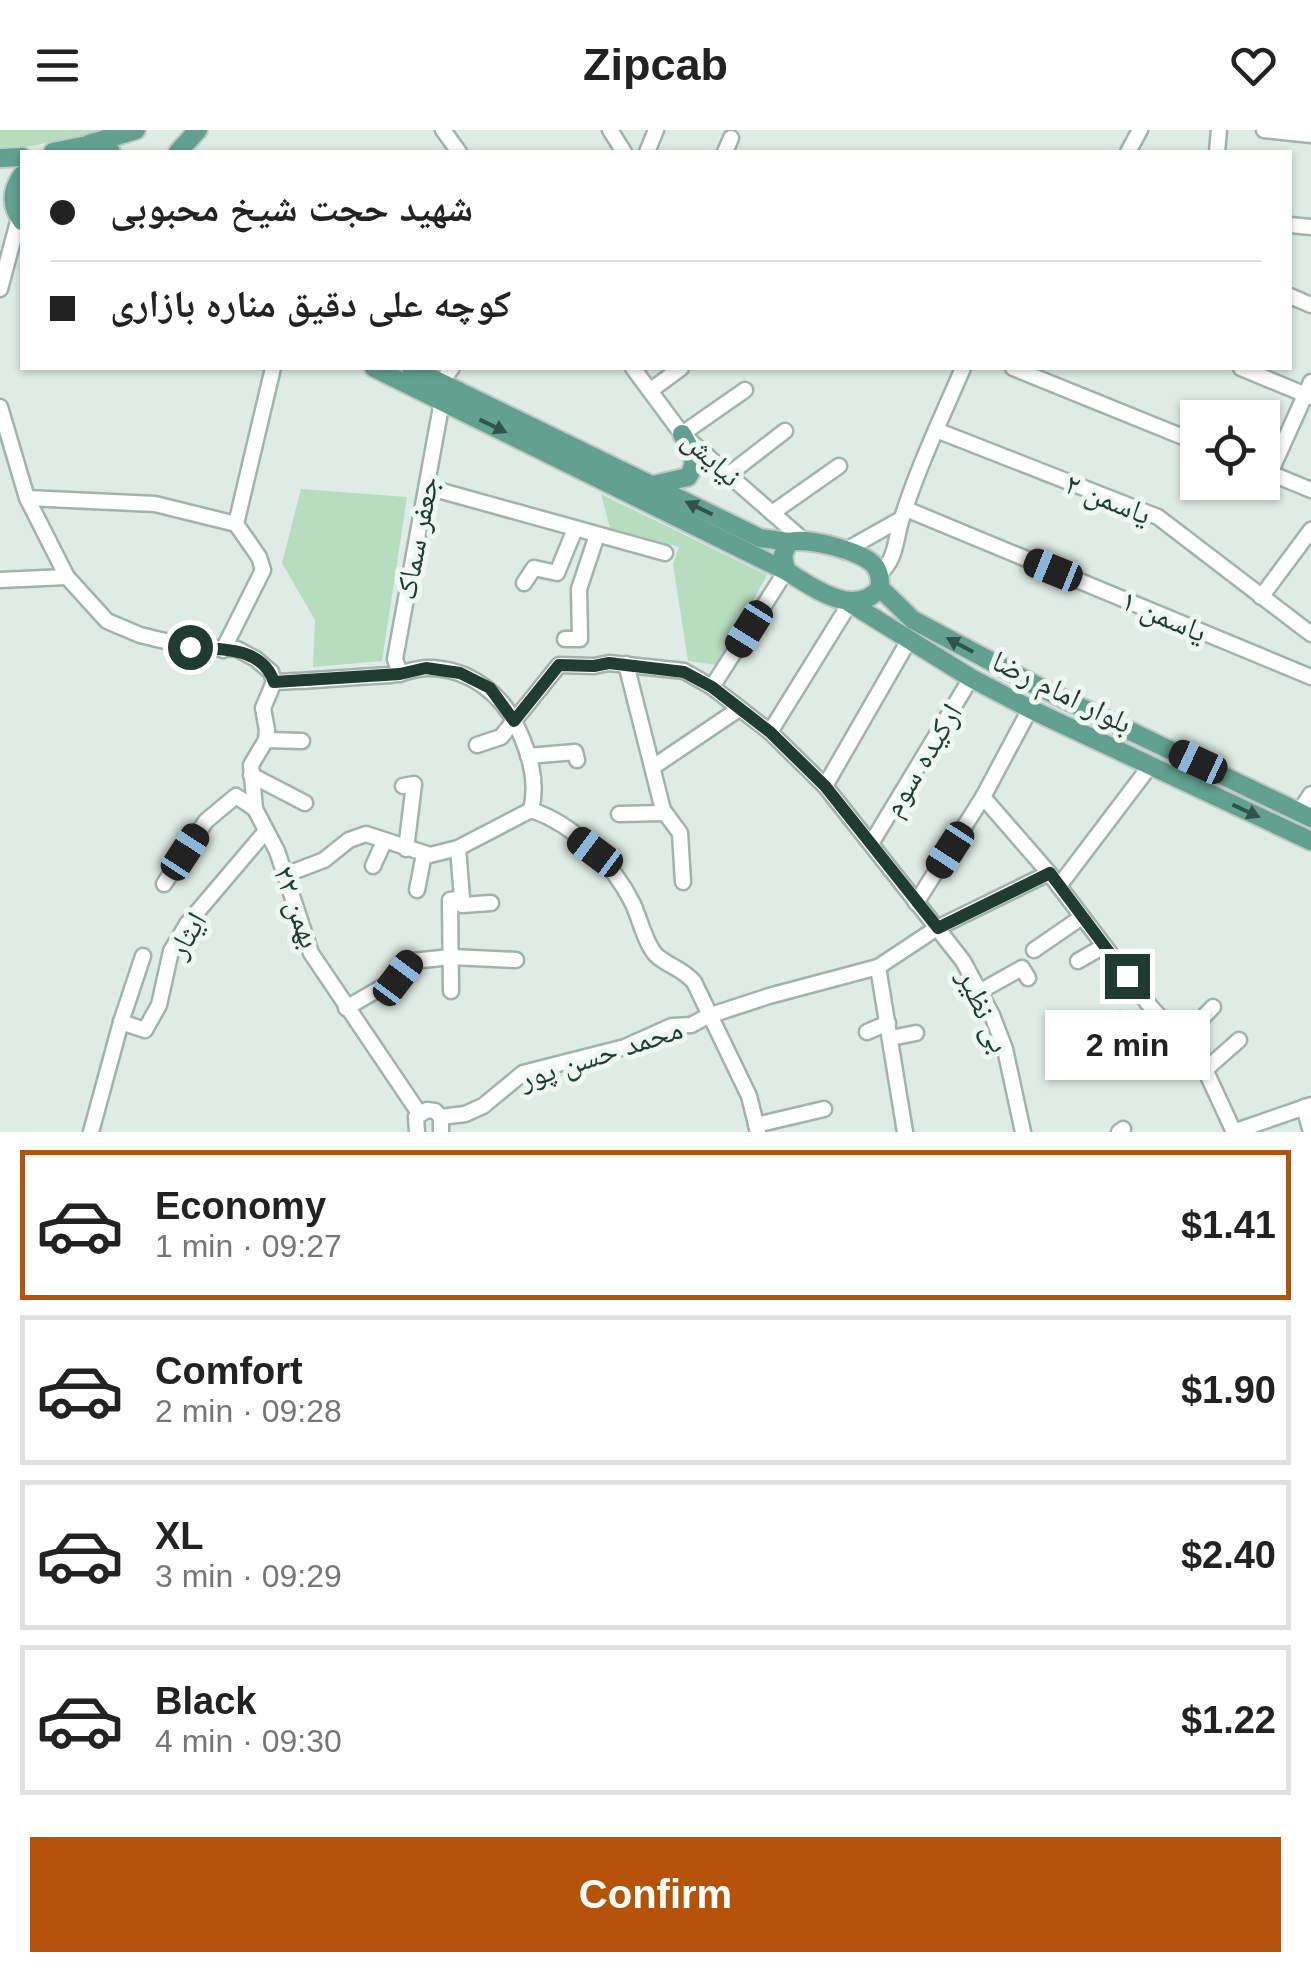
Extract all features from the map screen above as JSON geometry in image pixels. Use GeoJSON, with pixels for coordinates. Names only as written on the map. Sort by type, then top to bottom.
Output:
{"type":"FeatureCollection","features":[{"type":"Feature","properties":{"kind":"main road"},"geometry":{"type":"LineString","coordinates":[[63,150],[136,130]]}},
{"type":"Feature","properties":{"kind":"main road"},"geometry":{"type":"LineString","coordinates":[[180,150],[198,130]]}},
{"type":"Feature","properties":{"kind":"main road"},"geometry":{"type":"LineString","coordinates":[[82,146],[101,150]]}},
{"type":"Feature","properties":{"kind":"main road"},"geometry":{"type":"LineString","coordinates":[[20,178],[14,186],[12,203],[20,217]]}},
{"type":"Feature","properties":{"kind":"main road"},"geometry":{"type":"LineString","coordinates":[[383,370],[445,383],[786,570]]}},
{"type":"Feature","properties":{"kind":"main road"},"geometry":{"type":"LineString","coordinates":[[416,370],[760,538],[796,540]]}},
{"type":"Feature","properties":{"kind":"main road"},"geometry":{"type":"LineString","coordinates":[[651,485],[688,478],[694,468],[694,456],[682,434]]}},
{"type":"Feature","properties":{"kind":"main road"},"geometry":{"type":"LineString","coordinates":[[786,570],[783,556],[796,540]]}},
{"type":"Feature","properties":{"kind":"main road","name":"بلوار امام رضا"},"geometry":{"type":"LineString","coordinates":[[796,540],[864,557],[913,620],[1040,688],[1305,815]]}},
{"type":"Feature","properties":{"kind":"main road","name":"بلوار امام رضا"},"geometry":{"type":"LineString","coordinates":[[786,570],[1030,709],[1311,841]]}},
{"type":"Feature","properties":{"kind":"main road"},"geometry":{"type":"LineString","coordinates":[[850,604],[871,600],[880,581]]}},
{"type":"Feature","properties":{"kind":"main road"},"geometry":{"type":"LineString","coordinates":[[1288,830],[1305,815]]}},
{"type":"Feature","properties":{"kind":"street"},"geometry":{"type":"LineString","coordinates":[[1264,130],[1311,135]]}},
{"type":"Feature","properties":{"kind":"street"},"geometry":{"type":"LineString","coordinates":[[0,289],[20,222]]}},
{"type":"Feature","properties":{"kind":"street"},"geometry":{"type":"LineString","coordinates":[[236,524],[272,370]]}},
{"type":"Feature","properties":{"kind":"street","name":"نیایش"},"geometry":{"type":"LineString","coordinates":[[634,370],[682,434],[772,513],[796,540]]}},
{"type":"Feature","properties":{"kind":"street"},"geometry":{"type":"LineString","coordinates":[[651,390],[678,370]]}},
{"type":"Feature","properties":{"kind":"street"},"geometry":{"type":"LineString","coordinates":[[880,581],[962,370]]}},
{"type":"Feature","properties":{"kind":"street"},"geometry":{"type":"LineString","coordinates":[[1018,370],[1180,437]]}},
{"type":"Feature","properties":{"kind":"street"},"geometry":{"type":"LineString","coordinates":[[1247,370],[1309,391],[1280,446]]}},
{"type":"Feature","properties":{"kind":"street","name":"جعفر سماک"},"geometry":{"type":"LineString","coordinates":[[400,674],[395,659],[445,383]]}},
{"type":"Feature","properties":{"kind":"street"},"geometry":{"type":"LineString","coordinates":[[682,434],[744,390]]}},
{"type":"Feature","properties":{"kind":"street"},"geometry":{"type":"LineString","coordinates":[[0,407],[27,498],[68,576],[107,621],[190,647],[237,649],[271,672],[274,682],[263,708],[266,740],[251,764],[251,774],[305,803]]}},
{"type":"Feature","properties":{"kind":"street","name":"یاسمن ۲"},"geometry":{"type":"LineString","coordinates":[[936,430],[1158,517],[1311,634]]}},
{"type":"Feature","properties":{"kind":"street"},"geometry":{"type":"LineString","coordinates":[[728,475],[785,431]]}},
{"type":"Feature","properties":{"kind":"street"},"geometry":{"type":"LineString","coordinates":[[772,513],[840,466]]}},
{"type":"Feature","properties":{"kind":"street"},"geometry":{"type":"LineString","coordinates":[[1280,478],[1311,490]]}},
{"type":"Feature","properties":{"kind":"street"},"geometry":{"type":"LineString","coordinates":[[428,488],[665,554]]}},
{"type":"Feature","properties":{"kind":"street"},"geometry":{"type":"LineString","coordinates":[[27,498],[155,504],[236,524],[263,570],[223,650]]}},
{"type":"Feature","properties":{"kind":"street"},"geometry":{"type":"LineString","coordinates":[[844,551],[903,514]]}},
{"type":"Feature","properties":{"kind":"street","name":"یاسمن ۱"},"geometry":{"type":"LineString","coordinates":[[903,514],[1311,678]]}},
{"type":"Feature","properties":{"kind":"street"},"geometry":{"type":"LineString","coordinates":[[524,583],[534,568],[556,573],[576,529]]}},
{"type":"Feature","properties":{"kind":"street"},"geometry":{"type":"LineString","coordinates":[[1261,596],[1311,530]]}},
{"type":"Feature","properties":{"kind":"street"},"geometry":{"type":"LineString","coordinates":[[564,640],[580,639],[579,589],[597,535]]}},
{"type":"Feature","properties":{"kind":"street"},"geometry":{"type":"LineString","coordinates":[[712,687],[786,570]]}},
{"type":"Feature","properties":{"kind":"street"},"geometry":{"type":"LineString","coordinates":[[0,580],[68,576]]}},
{"type":"Feature","properties":{"kind":"street"},"geometry":{"type":"LineString","coordinates":[[770,732],[850,604]]}},
{"type":"Feature","properties":{"kind":"street"},"geometry":{"type":"LineString","coordinates":[[825,786],[909,640]]}},
{"type":"Feature","properties":{"kind":"street"},"geometry":{"type":"LineString","coordinates":[[626,664],[666,813],[680,833],[683,882]]}},
{"type":"Feature","properties":{"kind":"street","name":"بی نظیر"},"geometry":{"type":"LineString","coordinates":[[514,721],[559,665],[626,664],[684,672],[712,687],[770,732],[825,786],[963,961],[1005,1049],[1023,1132]]}},
{"type":"Feature","properties":{"kind":"street"},"geometry":{"type":"LineString","coordinates":[[274,682],[400,674],[426,668],[460,673],[490,688],[514,721],[536,791],[531,810],[458,848],[430,856],[366,834],[350,840],[324,860],[284,875]]}},
{"type":"Feature","properties":{"kind":"street","name":"ارکیده سوم"},"geometry":{"type":"LineString","coordinates":[[872,842],[971,678]]}},
{"type":"Feature","properties":{"kind":"street"},"geometry":{"type":"LineString","coordinates":[[653,767],[740,708]]}},
{"type":"Feature","properties":{"kind":"street"},"geometry":{"type":"LineString","coordinates":[[916,903],[983,797],[1030,709]]}},
{"type":"Feature","properties":{"kind":"street"},"geometry":{"type":"LineString","coordinates":[[477,745],[500,737],[514,721]]}},
{"type":"Feature","properties":{"kind":"street"},"geometry":{"type":"LineString","coordinates":[[266,740],[302,741]]}},
{"type":"Feature","properties":{"kind":"street"},"geometry":{"type":"LineString","coordinates":[[528,756],[575,752],[577,760]]}},
{"type":"Feature","properties":{"kind":"street"},"geometry":{"type":"LineString","coordinates":[[1054,880],[1150,766]]}},
{"type":"Feature","properties":{"kind":"street","name":"۲۲ بهمن"},"geometry":{"type":"LineString","coordinates":[[251,774],[255,809],[312,953],[419,1114]]}},
{"type":"Feature","properties":{"kind":"street"},"geometry":{"type":"LineString","coordinates":[[403,786],[414,784],[406,849]]}},
{"type":"Feature","properties":{"kind":"street"},"geometry":{"type":"LineString","coordinates":[[1305,815],[1311,794]]}},
{"type":"Feature","properties":{"kind":"street"},"geometry":{"type":"LineString","coordinates":[[164,884],[206,821],[221,808],[236,796],[255,809]]}},
{"type":"Feature","properties":{"kind":"street"},"geometry":{"type":"LineString","coordinates":[[983,797],[1205,1070],[1234,1132],[1308,1106],[1310,1132]]}},
{"type":"Feature","properties":{"kind":"street"},"geometry":{"type":"LineString","coordinates":[[531,810],[547,816],[595,852],[618,877],[656,955],[682,969],[694,982],[749,1096],[757,1128],[824,1109]]}},
{"type":"Feature","properties":{"kind":"street"},"geometry":{"type":"LineString","coordinates":[[619,814],[666,813]]}},
{"type":"Feature","properties":{"kind":"street","name":"ایثار"},"geometry":{"type":"LineString","coordinates":[[121,1022],[145,1030],[159,1005],[171,951],[187,924],[266,831]]}},
{"type":"Feature","properties":{"kind":"street"},"geometry":{"type":"LineString","coordinates":[[372,866],[384,842]]}},
{"type":"Feature","properties":{"kind":"street"},"geometry":{"type":"LineString","coordinates":[[458,848],[462,905],[491,904]]}},
{"type":"Feature","properties":{"kind":"street"},"geometry":{"type":"LineString","coordinates":[[417,890],[424,854]]}},
{"type":"Feature","properties":{"kind":"street","name":"محمد حسن پور"},"geometry":{"type":"LineString","coordinates":[[441,1124],[483,1106],[523,1073],[625,1047],[672,1026],[691,1025],[708,1016],[878,967],[938,928],[1054,880]]}},
{"type":"Feature","properties":{"kind":"street"},"geometry":{"type":"LineString","coordinates":[[451,991],[450,900],[462,898]]}},
{"type":"Feature","properties":{"kind":"street"},"geometry":{"type":"LineString","coordinates":[[1034,950],[1082,916]]}},
{"type":"Feature","properties":{"kind":"street"},"geometry":{"type":"LineString","coordinates":[[1078,961],[1104,946]]}},
{"type":"Feature","properties":{"kind":"street"},"geometry":{"type":"LineString","coordinates":[[91,1132],[143,956]]}},
{"type":"Feature","properties":{"kind":"street"},"geometry":{"type":"LineString","coordinates":[[346,1008],[398,978],[412,960],[516,960]]}},
{"type":"Feature","properties":{"kind":"street"},"geometry":{"type":"LineString","coordinates":[[878,967],[905,1132]]}},
{"type":"Feature","properties":{"kind":"street"},"geometry":{"type":"LineString","coordinates":[[980,992],[1022,968],[1028,978]]}},
{"type":"Feature","properties":{"kind":"street"},"geometry":{"type":"LineString","coordinates":[[1181,1040],[1213,1007]]}},
{"type":"Feature","properties":{"kind":"street"},"geometry":{"type":"LineString","coordinates":[[1120,1019],[1131,1036],[1164,1021]]}},
{"type":"Feature","properties":{"kind":"street"},"geometry":{"type":"LineString","coordinates":[[867,1032],[916,1033]]}},
{"type":"Feature","properties":{"kind":"street"},"geometry":{"type":"LineString","coordinates":[[1205,1070],[1239,1040]]}},
{"type":"Feature","properties":{"kind":"street"},"geometry":{"type":"LineString","coordinates":[[416,1132],[414,1121],[419,1114],[431,1110],[441,1124]]}},
{"type":"Feature","properties":{"kind":"green space"},"geometry":{"type":"Polygon","coordinates":[[[0,130],[108,130],[31,146],[0,147],[0,130]]]}},
{"type":"Feature","properties":{"kind":"green space"},"geometry":{"type":"Polygon","coordinates":[[[301,489],[407,497],[382,661],[313,667],[315,620],[282,563],[301,489]]]}},
{"type":"Feature","properties":{"kind":"green space"},"geometry":{"type":"Polygon","coordinates":[[[601,494],[767,575],[717,665],[688,661],[673,564],[679,547],[610,528],[601,494]]]}},
{"type":"Feature","properties":{"kind":"route"},"geometry":{"type":"LineString","coordinates":[[190,647],[237,649],[271,672],[274,682],[400,674],[426,668],[460,673],[490,688],[514,721],[559,665],[609,663],[684,672],[712,687],[770,732],[825,786],[938,928],[1050,873],[1127,976]]}}]}
